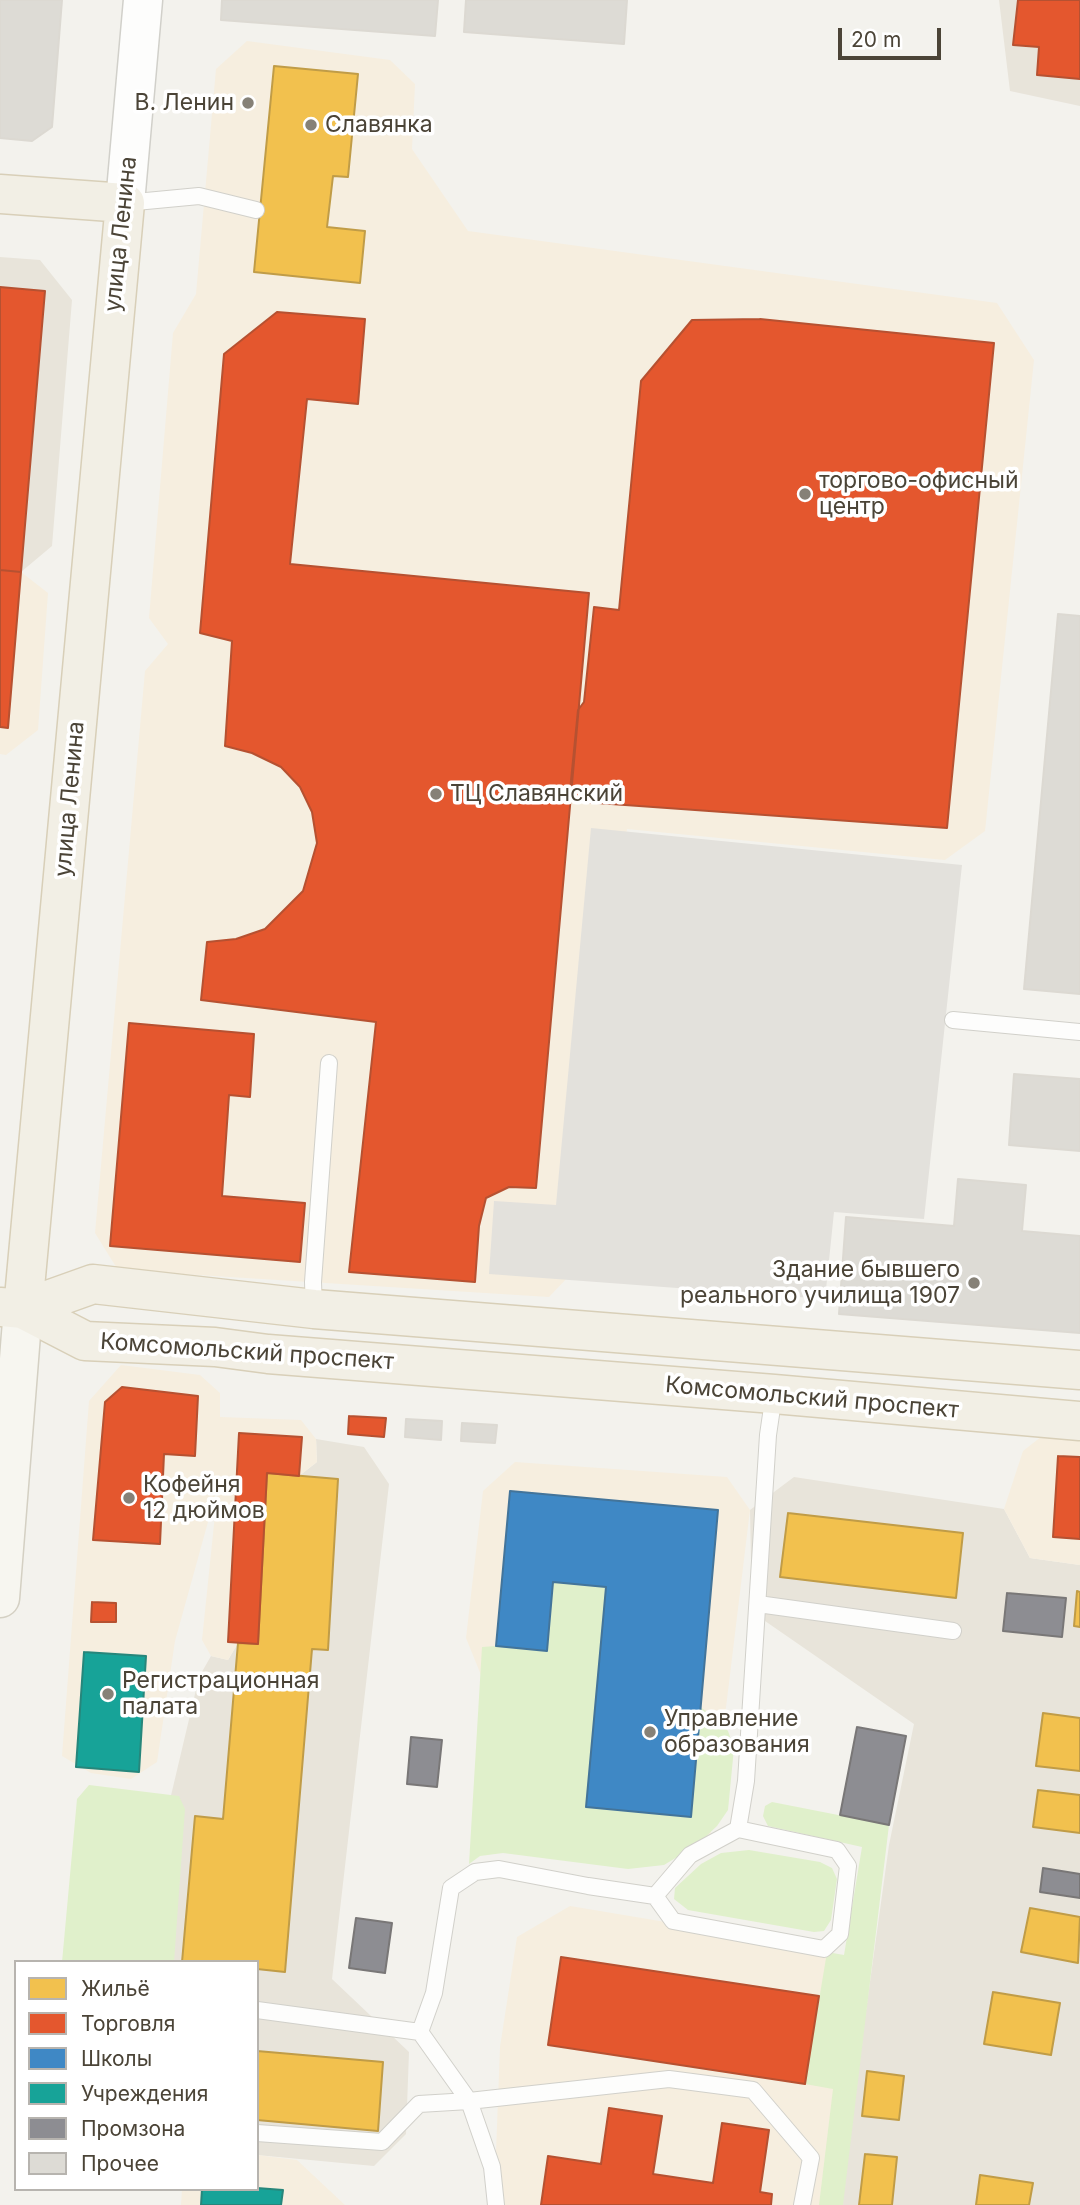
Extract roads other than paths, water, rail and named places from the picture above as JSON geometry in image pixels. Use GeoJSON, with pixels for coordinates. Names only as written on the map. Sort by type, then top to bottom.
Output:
{"type":"FeatureCollection","features":[{"type":"Feature","properties":{"kind":"main road"},"geometry":{"type":"LineString","coordinates":[[0,194],[125,203]]}},
{"type":"Feature","properties":{"kind":"main road","name":"улица Ленина"},"geometry":{"type":"LineString","coordinates":[[0,1598],[12,1308],[125,203]]}},
{"type":"Feature","properties":{"kind":"main road","name":"Комсомольский проспект"},"geometry":{"type":"LineString","coordinates":[[12,1308],[93,1284],[314,1310],[1080,1370]]}},
{"type":"Feature","properties":{"kind":"main road","name":"Комсомольский проспект"},"geometry":{"type":"LineString","coordinates":[[12,1308],[85,1340],[215,1347],[268,1354],[1080,1421]]}},
{"type":"Feature","properties":{"kind":"street","name":"улица Ленина"},"geometry":{"type":"LineString","coordinates":[[125,203],[143,0]]}},
{"type":"Feature","properties":{"kind":"lane"},"geometry":{"type":"LineString","coordinates":[[125,203],[199,196],[256,210]]}},
{"type":"Feature","properties":{"kind":"lane"},"geometry":{"type":"LineString","coordinates":[[953,1020],[1080,1032]]}},
{"type":"Feature","properties":{"kind":"lane"},"geometry":{"type":"LineString","coordinates":[[314,1310],[313,1282],[330,1063]]}},
{"type":"Feature","properties":{"kind":"lane"},"geometry":{"type":"LineString","coordinates":[[738,1829],[746,1781],[768,1435],[774,1394]]}},
{"type":"Feature","properties":{"kind":"lane"},"geometry":{"type":"LineString","coordinates":[[758,1604],[953,1631]]}},
{"type":"Feature","properties":{"kind":"lane"},"geometry":{"type":"LineString","coordinates":[[420,2032],[434,1993],[451,1888],[475,1872],[499,1869],[656,1896],[673,1922],[824,1949],[840,1934],[848,1866],[837,1850],[738,1829],[691,1855],[656,1896]]}},
{"type":"Feature","properties":{"kind":"lane"},"geometry":{"type":"LineString","coordinates":[[259,2010],[420,2032],[469,2101],[492,2167],[496,2205]]}},
{"type":"Feature","properties":{"kind":"lane"},"geometry":{"type":"LineString","coordinates":[[259,2133],[382,2142],[419,2104],[669,2080],[753,2090],[811,2158],[802,2205]]}},
{"type":"Feature","properties":{"kind":"place","name":"В. Ленин"},"geometry":{"type":"Point","coordinates":[248,103]}},
{"type":"Feature","properties":{"kind":"place","name":"Славянка"},"geometry":{"type":"Point","coordinates":[311,125]}},
{"type":"Feature","properties":{"kind":"place","name":"торгово-офисный центр"},"geometry":{"type":"Point","coordinates":[805,494]}},
{"type":"Feature","properties":{"kind":"place","name":"ТЦ Славянский"},"geometry":{"type":"Point","coordinates":[436,794]}},
{"type":"Feature","properties":{"kind":"place","name":"Здание бывшего реального училища 1907"},"geometry":{"type":"Point","coordinates":[974,1283]}},
{"type":"Feature","properties":{"kind":"place","name":"Кофейня 12 дюймов"},"geometry":{"type":"Point","coordinates":[129,1498]}},
{"type":"Feature","properties":{"kind":"place","name":"Регистрационная палата"},"geometry":{"type":"Point","coordinates":[108,1694]}},
{"type":"Feature","properties":{"kind":"place","name":"Управление образования"},"geometry":{"type":"Point","coordinates":[650,1732]}}]}
